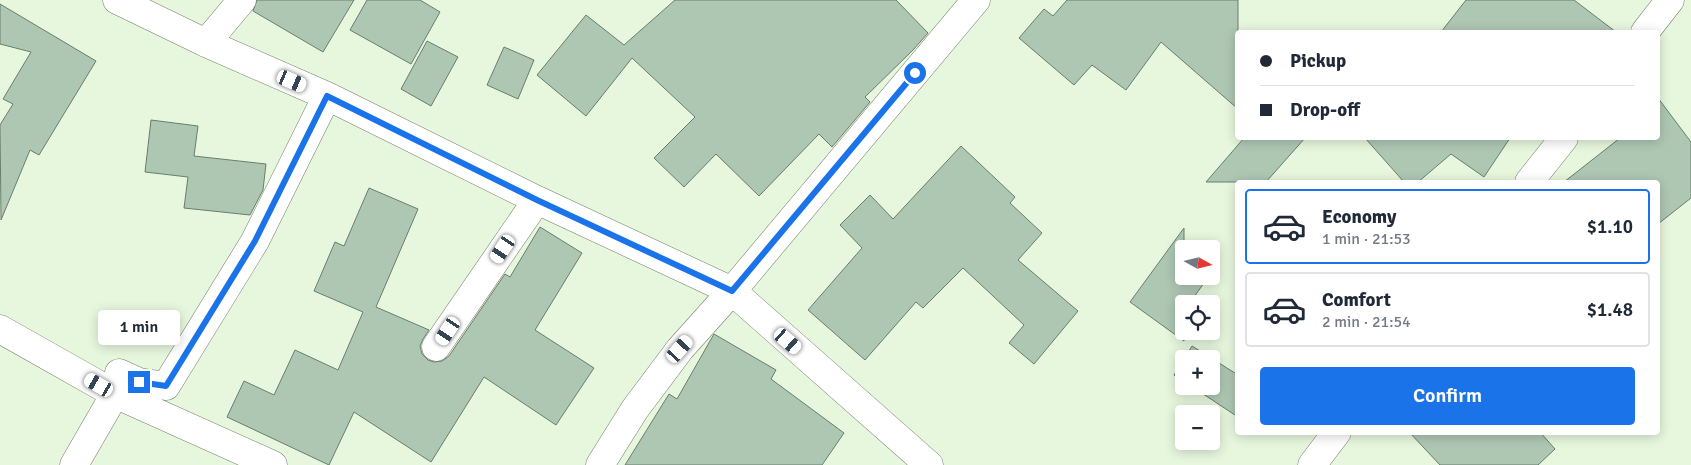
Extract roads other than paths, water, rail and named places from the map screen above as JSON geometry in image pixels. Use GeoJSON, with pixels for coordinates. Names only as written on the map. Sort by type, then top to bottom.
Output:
{"type":"FeatureCollection","features":[{"type":"Feature","properties":{"kind":"street"},"geometry":{"type":"LineString","coordinates":[[117,0],[206,43],[327,96],[537,200],[732,291],[929,465]]}},
{"type":"Feature","properties":{"kind":"street"},"geometry":{"type":"LineString","coordinates":[[206,43],[242,0]]}},
{"type":"Feature","properties":{"kind":"street"},"geometry":{"type":"LineString","coordinates":[[600,465],[635,409],[680,349],[732,291],[976,0]]}},
{"type":"Feature","properties":{"kind":"street"},"geometry":{"type":"LineString","coordinates":[[1647,30],[1670,0]]}},
{"type":"Feature","properties":{"kind":"street"},"geometry":{"type":"LineString","coordinates":[[74,465],[116,394],[119,374],[139,382],[166,386],[255,241],[327,96]]}},
{"type":"Feature","properties":{"kind":"street"},"geometry":{"type":"LineString","coordinates":[[1531,180],[1562,140]]}},
{"type":"Feature","properties":{"kind":"street"},"geometry":{"type":"LineString","coordinates":[[436,347],[537,200]]}},
{"type":"Feature","properties":{"kind":"street"},"geometry":{"type":"LineString","coordinates":[[0,329],[116,394],[273,465]]}},
{"type":"Feature","properties":{"kind":"street"},"geometry":{"type":"LineString","coordinates":[[1312,465],[1335,435]]}}]}
